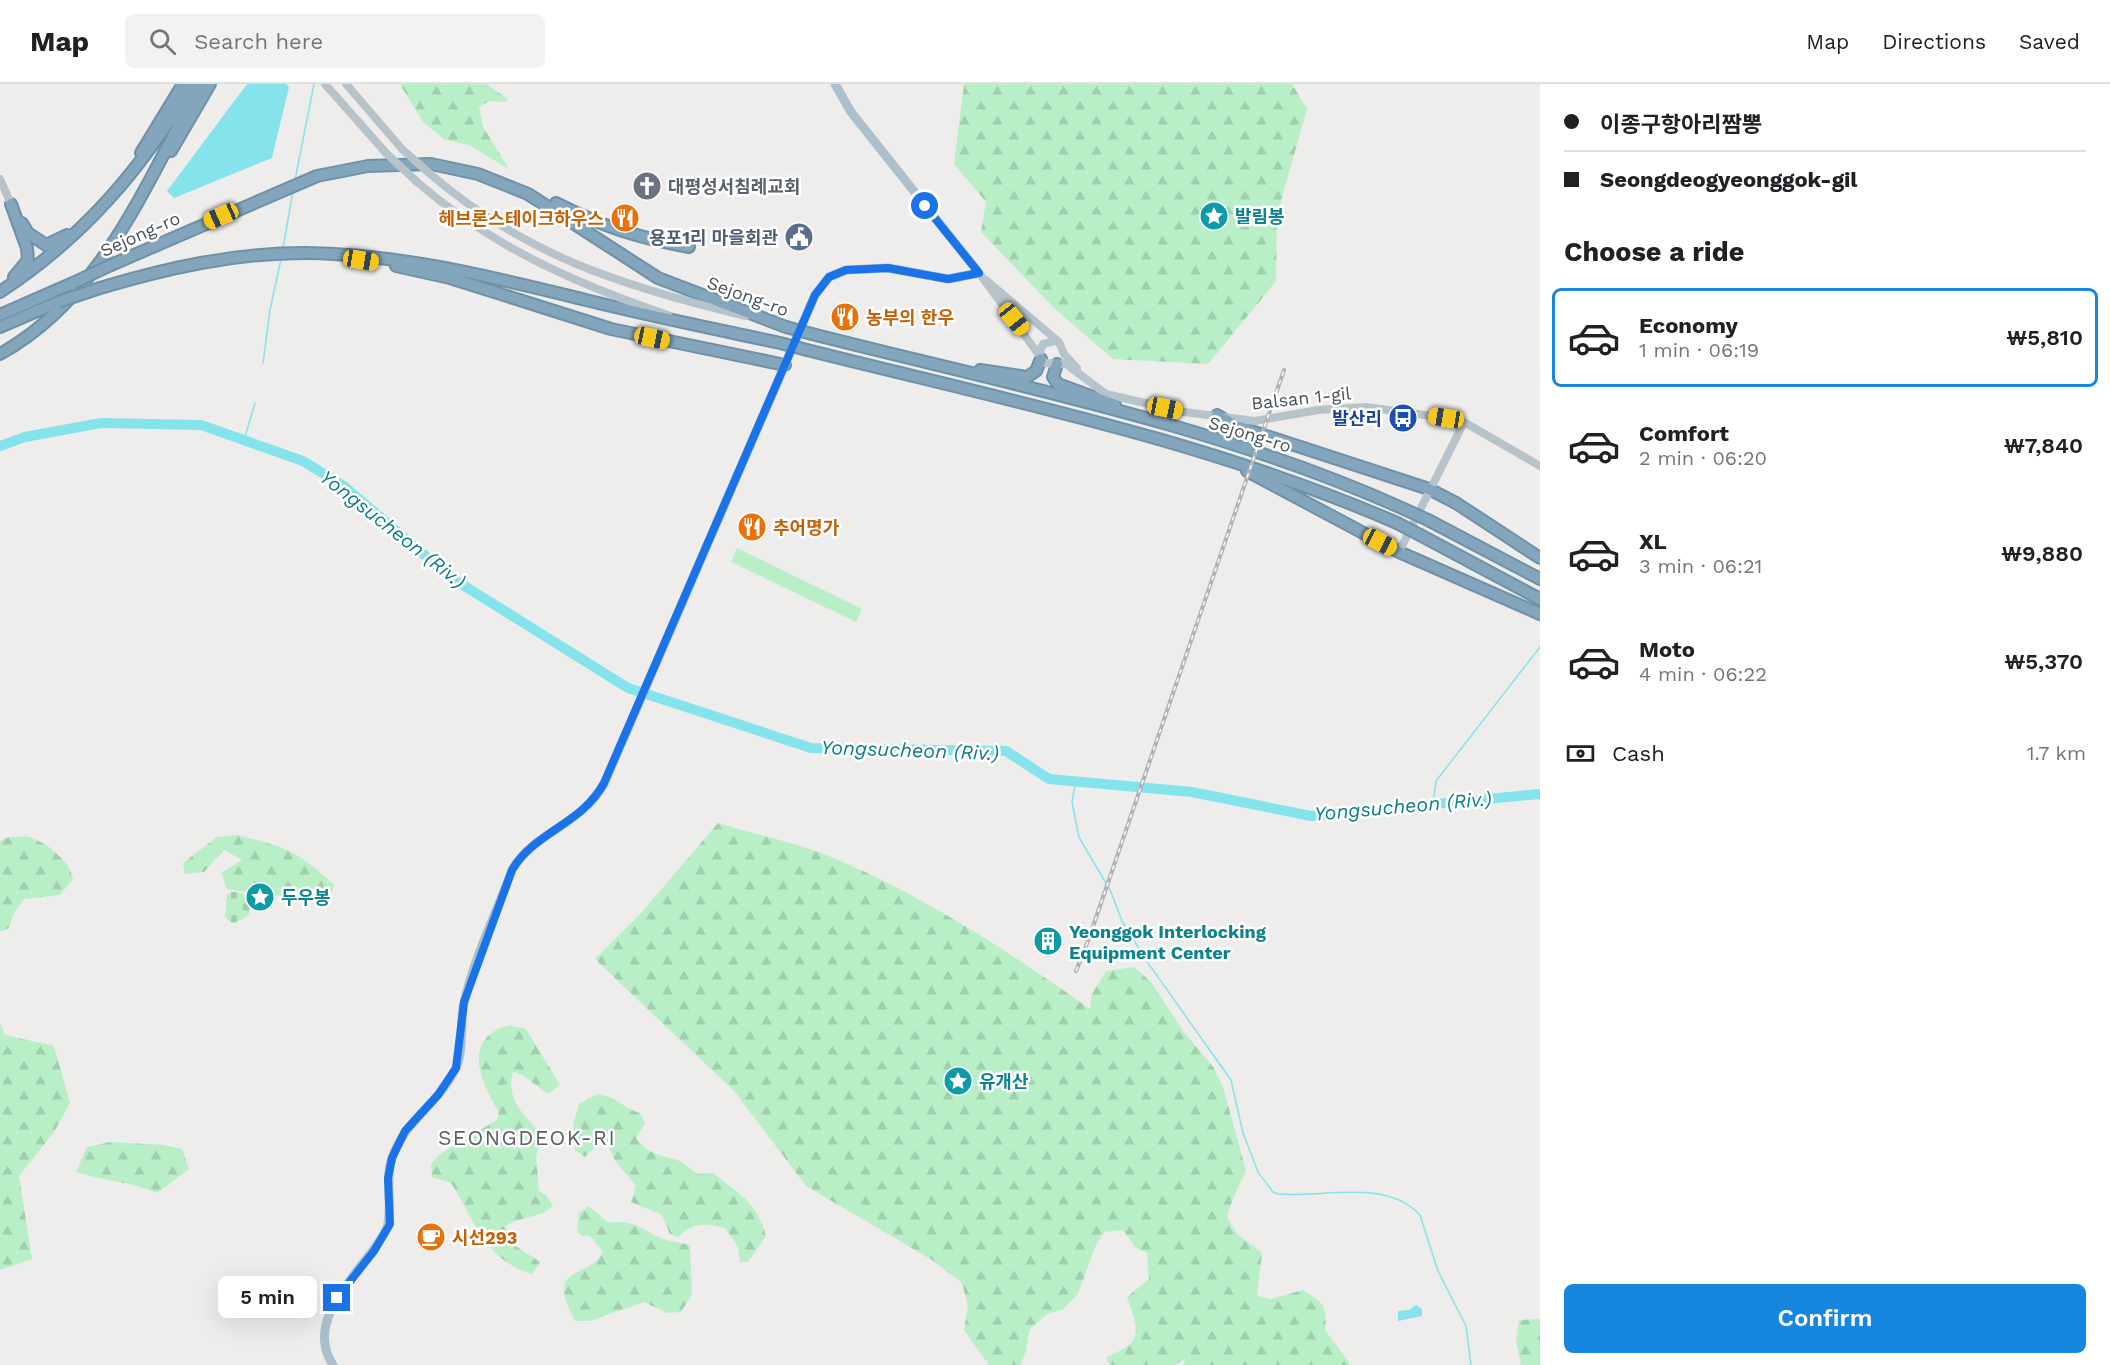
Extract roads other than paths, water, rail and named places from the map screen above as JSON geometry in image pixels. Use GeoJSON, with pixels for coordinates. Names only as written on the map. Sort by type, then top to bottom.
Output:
{"type":"FeatureCollection","features":[{"type":"Feature","properties":{"kind":"highway"},"geometry":{"type":"LineString","coordinates":[[110,198],[183,84]]}},
{"type":"Feature","properties":{"kind":"highway"},"geometry":{"type":"LineString","coordinates":[[0,291],[32,270],[86,224],[160,138],[193,84]]}},
{"type":"Feature","properties":{"kind":"highway"},"geometry":{"type":"LineString","coordinates":[[129,216],[201,84]]}},
{"type":"Feature","properties":{"kind":"highway"},"geometry":{"type":"LineString","coordinates":[[0,354],[48,322],[67,304],[101,261],[174,146],[210,84]]}},
{"type":"Feature","properties":{"kind":"highway","name":"Sejong-ro"},"geometry":{"type":"LineString","coordinates":[[0,315],[317,176],[368,166],[431,164],[448,166],[500,181],[544,203],[658,278],[771,322],[1156,423],[1269,456],[1346,483],[1404,509],[1540,579]]}},
{"type":"Feature","properties":{"kind":"highway"},"geometry":{"type":"LineString","coordinates":[[500,181],[531,191],[601,226],[639,237],[689,247]]}},
{"type":"Feature","properties":{"kind":"highway"},"geometry":{"type":"LineString","coordinates":[[11,204],[28,233],[46,245],[86,224]]}},
{"type":"Feature","properties":{"kind":"highway"},"geometry":{"type":"LineString","coordinates":[[0,291],[28,260],[27,248],[11,204]]}},
{"type":"Feature","properties":{"kind":"highway","name":"Sejong-ro"},"geometry":{"type":"LineString","coordinates":[[0,327],[58,302],[100,288],[199,262],[304,253],[363,255],[462,270],[780,343],[1149,437],[1223,459],[1336,497],[1397,523],[1540,598]]}},
{"type":"Feature","properties":{"kind":"highway"},"geometry":{"type":"LineString","coordinates":[[325,254],[419,270],[611,329],[784,365]]}},
{"type":"Feature","properties":{"kind":"highway"},"geometry":{"type":"LineString","coordinates":[[906,358],[1020,378],[1033,375],[1040,357]]}},
{"type":"Feature","properties":{"kind":"highway"},"geometry":{"type":"LineString","coordinates":[[1058,363],[1053,376],[1058,384],[1156,423]]}},
{"type":"Feature","properties":{"kind":"highway"},"geometry":{"type":"LineString","coordinates":[[1217,415],[1236,426],[1429,489],[1465,508],[1540,558]]}},
{"type":"Feature","properties":{"kind":"highway"},"geometry":{"type":"LineString","coordinates":[[1223,459],[1399,552],[1535,612]]}},
{"type":"Feature","properties":{"kind":"main road"},"geometry":{"type":"LineString","coordinates":[[835,84],[851,112],[981,276]]}},
{"type":"Feature","properties":{"kind":"main road"},"geometry":{"type":"LineString","coordinates":[[333,1365],[329,1359],[326,1344],[326,1327],[330,1310],[374,1251],[390,1224],[388,1178],[392,1158],[405,1131],[438,1095],[456,1068],[464,1002],[512,870],[519,858],[587,809],[596,799],[815,295],[827,279],[846,270],[869,268],[904,270],[948,279],[981,276]]}},
{"type":"Feature","properties":{"kind":"street"},"geometry":{"type":"LineString","coordinates":[[325,84],[386,153],[417,182],[487,236],[566,277],[672,316],[740,334]]}},
{"type":"Feature","properties":{"kind":"street"},"geometry":{"type":"LineString","coordinates":[[346,84],[402,149],[429,173],[497,224],[574,264],[619,282],[678,300],[771,322]]}},
{"type":"Feature","properties":{"kind":"street"},"geometry":{"type":"LineString","coordinates":[[0,179],[11,204]]}},
{"type":"Feature","properties":{"kind":"street"},"geometry":{"type":"LineString","coordinates":[[981,276],[1063,347],[1064,354],[1092,386]]}},
{"type":"Feature","properties":{"kind":"street"},"geometry":{"type":"LineString","coordinates":[[981,276],[1040,357],[1050,365],[1058,363],[1073,369],[1092,386]]}},
{"type":"Feature","properties":{"kind":"street"},"geometry":{"type":"LineString","coordinates":[[1040,357],[1043,344],[1055,341]]}},
{"type":"Feature","properties":{"kind":"street"},"geometry":{"type":"LineString","coordinates":[[1058,363],[1064,354]]}},
{"type":"Feature","properties":{"kind":"street","name":"Balsan 1-gil"},"geometry":{"type":"LineString","coordinates":[[1092,386],[1126,400],[1255,420],[1318,410],[1366,406],[1464,422],[1540,466]]}},
{"type":"Feature","properties":{"kind":"street"},"geometry":{"type":"LineString","coordinates":[[1399,552],[1464,422]]}},
{"type":"Feature","properties":{"kind":"water"},"geometry":{"type":"Polygon","coordinates":[[[247,84],[286,84],[289,87],[272,158],[174,198],[167,191],[247,84]]]}},
{"type":"Feature","properties":{"kind":"water"},"geometry":{"type":"Polygon","coordinates":[[[1416,1305],[1422,1309],[1422,1316],[1398,1321],[1398,1311],[1409,1310],[1416,1305]]]}},
{"type":"Feature","properties":{"kind":"waterway"},"geometry":{"type":"LineString","coordinates":[[295,180],[314,84]]}},
{"type":"Feature","properties":{"kind":"waterway"},"geometry":{"type":"LineString","coordinates":[[283,248],[293,191]]}},
{"type":"Feature","properties":{"kind":"waterway"},"geometry":{"type":"LineString","coordinates":[[263,363],[270,310],[281,259]]}},
{"type":"Feature","properties":{"kind":"waterway"},"geometry":{"type":"LineString","coordinates":[[244,440],[255,403]]}},
{"type":"Feature","properties":{"kind":"waterway","name":"Yongsucheon (Riv.)"},"geometry":{"type":"LineString","coordinates":[[0,446],[25,437],[101,423],[201,425],[303,461],[345,487],[450,577],[628,688],[811,748],[1006,751],[1049,779],[1192,792],[1311,816],[1540,794]]}},
{"type":"Feature","properties":{"kind":"waterway"},"geometry":{"type":"LineString","coordinates":[[1433,805],[1436,781],[1540,647]]}},
{"type":"Feature","properties":{"kind":"waterway"},"geometry":{"type":"LineString","coordinates":[[1076,780],[1072,802],[1079,837],[1111,892],[1122,921],[1148,963],[1231,1080],[1243,1133],[1258,1172],[1273,1192],[1278,1194],[1372,1193],[1406,1204],[1420,1215],[1438,1271],[1466,1326],[1471,1365]]}},
{"type":"Feature","properties":{"kind":"railway"},"geometry":{"type":"LineString","coordinates":[[1076,971],[1284,370]]}},
{"type":"Feature","properties":{"kind":"place","name":"대평성서침례교회"},"geometry":{"type":"Point","coordinates":[647,186]}},
{"type":"Feature","properties":{"kind":"place","name":"발림봉"},"geometry":{"type":"Point","coordinates":[1214,216]}},
{"type":"Feature","properties":{"kind":"place","name":"헤브론스테이크하우스"},"geometry":{"type":"Point","coordinates":[625,218]}},
{"type":"Feature","properties":{"kind":"place","name":"용포1리 마을회관"},"geometry":{"type":"Point","coordinates":[799,237]}},
{"type":"Feature","properties":{"kind":"place","name":"농부의 한우"},"geometry":{"type":"Point","coordinates":[845,317]}},
{"type":"Feature","properties":{"kind":"place","name":"발산리"},"geometry":{"type":"Point","coordinates":[1403,418]}},
{"type":"Feature","properties":{"kind":"place","name":"추어명가"},"geometry":{"type":"Point","coordinates":[752,527]}},
{"type":"Feature","properties":{"kind":"place","name":"두우봉"},"geometry":{"type":"Point","coordinates":[260,897]}},
{"type":"Feature","properties":{"kind":"place","name":"Yeonggok Interlocking Equipment Center"},"geometry":{"type":"Point","coordinates":[1048,941]}},
{"type":"Feature","properties":{"kind":"place","name":"유개산"},"geometry":{"type":"Point","coordinates":[958,1081]}},
{"type":"Feature","properties":{"kind":"place","name":"시선293"},"geometry":{"type":"Point","coordinates":[431,1237]}},
{"type":"Feature","properties":{"kind":"district","name":"SEONGDEOK-RI"},"geometry":{"type":"Point","coordinates":[527,1137]}}]}
